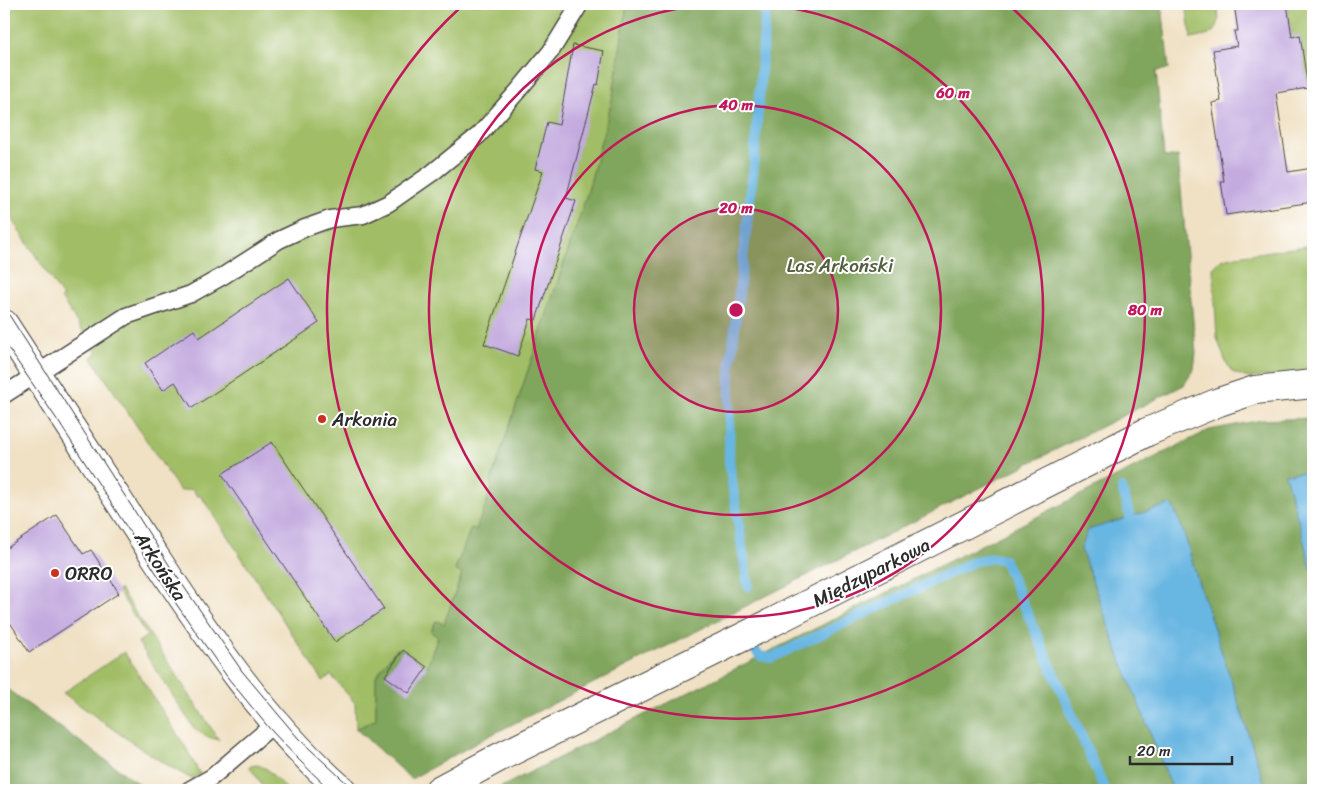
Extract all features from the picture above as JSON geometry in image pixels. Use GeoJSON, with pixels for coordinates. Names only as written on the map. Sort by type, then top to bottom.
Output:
{"type":"FeatureCollection","features":[{"type":"Feature","properties":{"kind":"street","name":"Arkońska"},"geometry":{"type":"LineString","coordinates":[[4,324],[211,641],[275,723],[307,758],[342,790]]}},
{"type":"Feature","properties":{"kind":"street","name":"Międzyparkowa"},"geometry":{"type":"LineString","coordinates":[[439,790],[498,758],[750,634],[1147,432],[1219,402],[1255,390],[1313,384]]}},
{"type":"Feature","properties":{"kind":"lane"},"geometry":{"type":"LineString","coordinates":[[4,395],[126,316],[191,294],[224,276],[279,240],[305,228],[330,219],[363,215],[389,203],[432,173],[479,135],[551,51],[580,4]]}},
{"type":"Feature","properties":{"kind":"lane"},"geometry":{"type":"LineString","coordinates":[[189,790],[212,777],[275,723]]}},
{"type":"Feature","properties":{"kind":"green space","name":"Arkonia"},"geometry":{"type":"Polygon","coordinates":[[[4,4],[627,4],[613,96],[588,191],[491,481],[492,488],[476,530],[471,528],[455,570],[462,573],[444,624],[436,621],[431,631],[438,636],[427,667],[376,676],[376,719],[356,729],[355,703],[331,675],[323,681],[201,496],[197,496],[192,489],[180,491],[91,357],[97,353],[61,298],[63,297],[4,208],[4,4]]]}},
{"type":"Feature","properties":{"kind":"green space","name":"Las Arkoński"},"geometry":{"type":"Polygon","coordinates":[[[627,4],[1162,4],[1169,69],[1156,71],[1164,157],[1178,156],[1196,353],[1194,369],[1184,385],[489,736],[411,779],[356,729],[376,719],[376,676],[396,649],[403,650],[427,667],[438,637],[431,632],[436,621],[444,624],[462,574],[455,570],[471,528],[476,530],[492,488],[491,481],[588,191],[613,96],[627,4]]]}},
{"type":"Feature","properties":{"kind":"green space"},"geometry":{"type":"Polygon","coordinates":[[[1186,4],[1217,4],[1219,20],[1212,33],[1191,39],[1186,4]]]}},
{"type":"Feature","properties":{"kind":"green space"},"geometry":{"type":"Polygon","coordinates":[[[1287,4],[1313,4],[1313,88],[1308,88],[1300,36],[1292,37],[1287,4]]]}},
{"type":"Feature","properties":{"kind":"green space"},"geometry":{"type":"Polygon","coordinates":[[[1313,245],[1313,372],[1248,378],[1232,372],[1225,360],[1217,338],[1213,268],[1220,261],[1230,257],[1313,245]]]}},
{"type":"Feature","properties":{"kind":"green space"},"geometry":{"type":"Polygon","coordinates":[[[1313,418],[1313,472],[1285,474],[1313,574],[1313,790],[1266,790],[1184,534],[1171,504],[1088,530],[1081,549],[1118,652],[1173,790],[495,790],[1209,430],[1262,420],[1313,418]]]}},
{"type":"Feature","properties":{"kind":"green space"},"geometry":{"type":"Polygon","coordinates":[[[120,589],[219,740],[199,732],[193,727],[138,642],[147,636],[118,591],[120,589]]]}},
{"type":"Feature","properties":{"kind":"green space"},"geometry":{"type":"Polygon","coordinates":[[[124,652],[185,746],[200,774],[192,779],[142,749],[63,693],[124,652]]]}},
{"type":"Feature","properties":{"kind":"green space"},"geometry":{"type":"Polygon","coordinates":[[[4,687],[146,789],[148,790],[4,790],[4,687]]]}},
{"type":"Feature","properties":{"kind":"green space"},"geometry":{"type":"Polygon","coordinates":[[[258,765],[267,769],[288,790],[266,790],[249,766],[258,765]]]}},
{"type":"Feature","properties":{"kind":"water"},"geometry":{"type":"Polygon","coordinates":[[[1313,472],[1313,574],[1285,474],[1313,472]]]}},
{"type":"Feature","properties":{"kind":"water"},"geometry":{"type":"Polygon","coordinates":[[[1171,504],[1184,534],[1266,790],[1173,790],[1118,652],[1081,549],[1088,530],[1171,504]]]}},
{"type":"Feature","properties":{"kind":"building"},"geometry":{"type":"Polygon","coordinates":[[[1234,4],[1287,4],[1292,37],[1300,35],[1308,88],[1276,93],[1288,172],[1313,168],[1313,202],[1226,215],[1221,181],[1224,181],[1212,103],[1221,101],[1213,50],[1237,46],[1234,31],[1238,31],[1234,4]]]}},
{"type":"Feature","properties":{"kind":"building"},"geometry":{"type":"Polygon","coordinates":[[[573,45],[604,51],[598,85],[596,84],[566,198],[576,201],[536,320],[530,319],[518,356],[484,344],[543,171],[535,169],[547,122],[559,125],[573,45]]]}},
{"type":"Feature","properties":{"kind":"building"},"geometry":{"type":"Polygon","coordinates":[[[289,278],[319,323],[192,408],[175,382],[163,390],[145,363],[194,330],[199,338],[289,278]]]}},
{"type":"Feature","properties":{"kind":"building"},"geometry":{"type":"Polygon","coordinates":[[[272,442],[384,609],[335,642],[222,474],[272,442]]]}},
{"type":"Feature","properties":{"kind":"building","name":"ORRO"},"geometry":{"type":"Polygon","coordinates":[[[57,515],[83,554],[91,550],[119,593],[29,652],[4,613],[4,550],[57,515]]]}},
{"type":"Feature","properties":{"kind":"building"},"geometry":{"type":"Polygon","coordinates":[[[403,650],[427,667],[409,693],[385,676],[403,650]]]}},
{"type":"Feature","properties":{"kind":"waterway"},"geometry":{"type":"LineString","coordinates":[[748,586],[729,462],[730,370],[754,164],[766,4]]}},
{"type":"Feature","properties":{"kind":"waterway"},"geometry":{"type":"LineString","coordinates":[[1122,488],[1130,517]]}},
{"type":"Feature","properties":{"kind":"waterway"},"geometry":{"type":"LineString","coordinates":[[756,651],[760,656],[771,658],[975,561],[992,558],[1004,560],[1105,790]]}},
{"type":"Feature","properties":{"kind":"tram line"},"geometry":{"type":"LineString","coordinates":[[4,307],[173,571],[242,671],[298,738],[354,790]]}},
{"type":"Feature","properties":{"kind":"tram line"},"geometry":{"type":"LineString","coordinates":[[4,342],[58,421],[177,605],[228,678],[269,728],[330,790]]}},
{"type":"Feature","properties":{"kind":"place","name":"Arkonia"},"geometry":{"type":"Point","coordinates":[322,419]}},
{"type":"Feature","properties":{"kind":"place","name":"ORRO"},"geometry":{"type":"Point","coordinates":[55,573]}}]}
